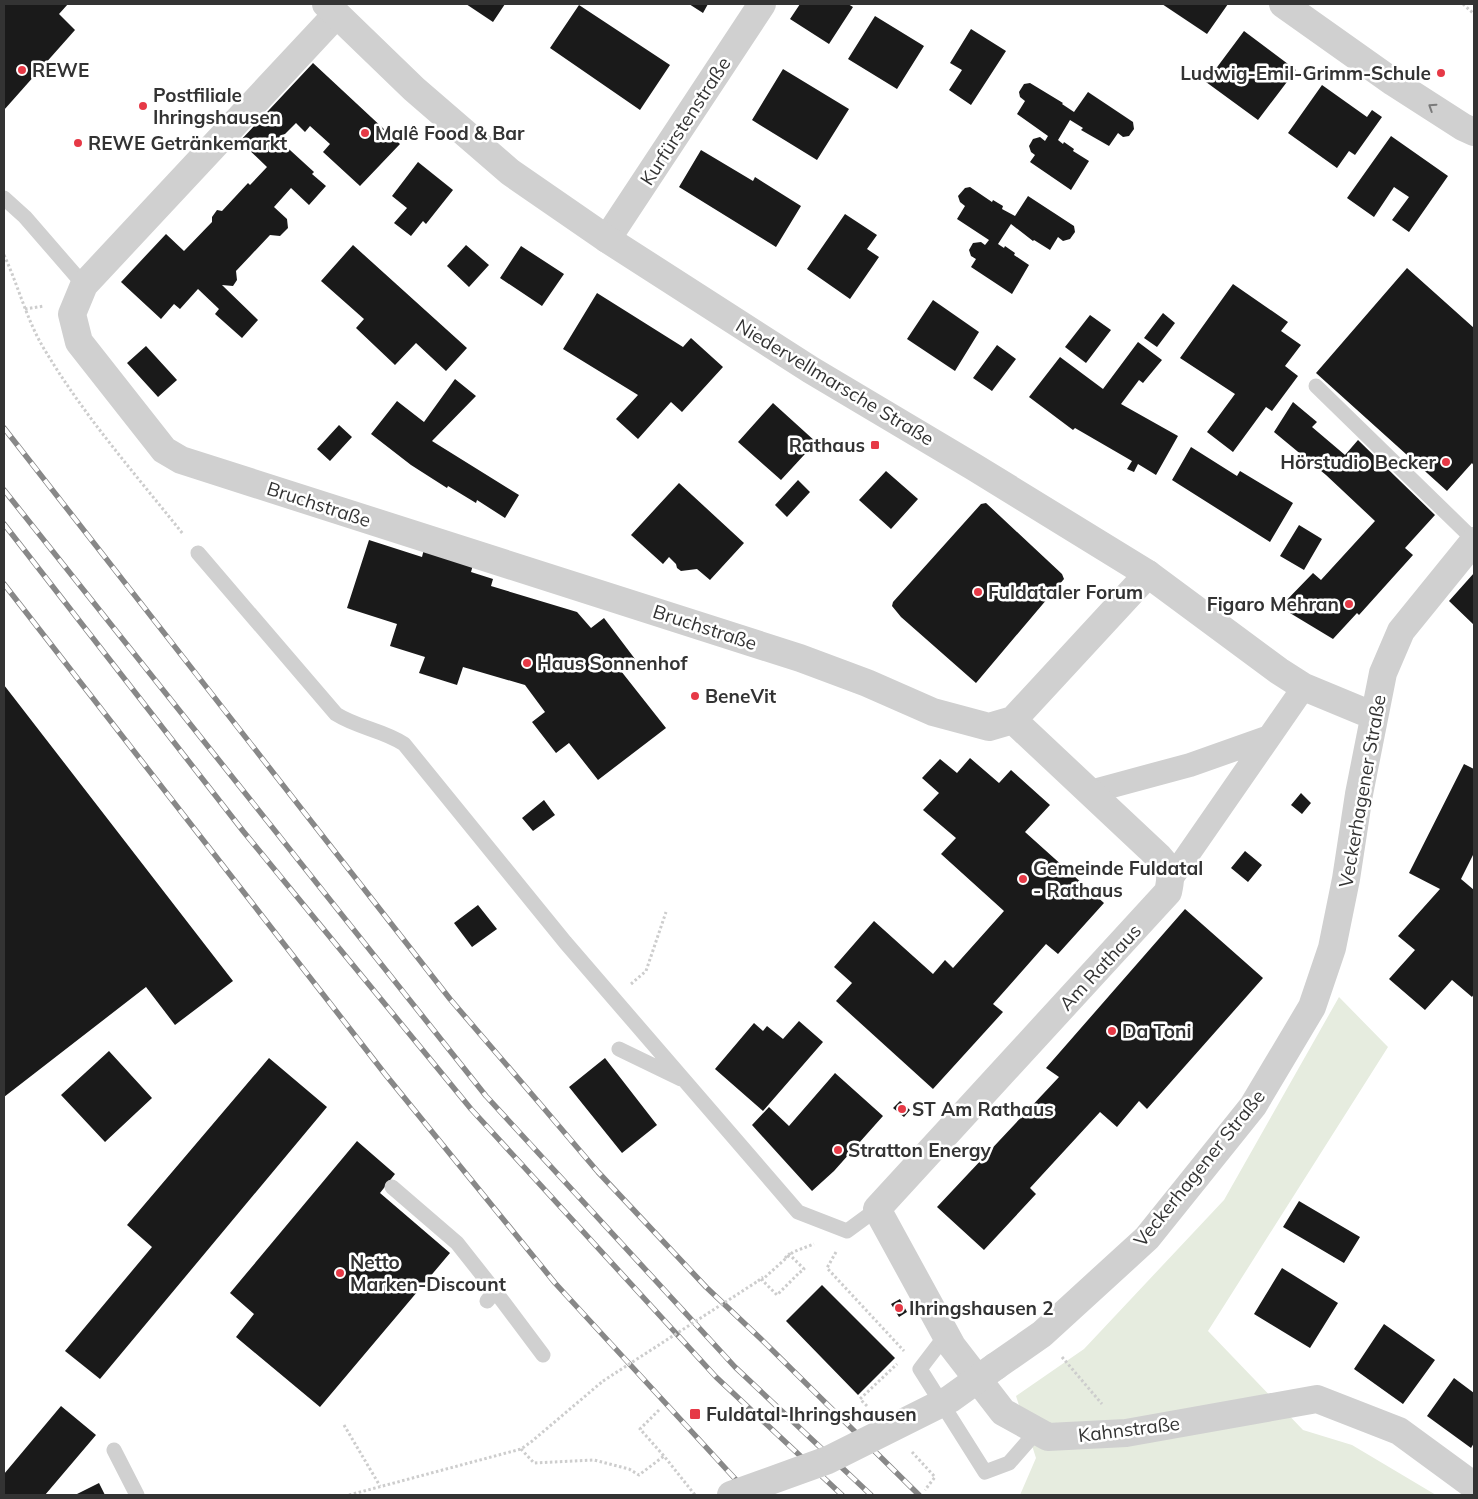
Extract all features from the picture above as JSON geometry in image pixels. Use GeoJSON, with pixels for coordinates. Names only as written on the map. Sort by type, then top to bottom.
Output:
{"type":"FeatureCollection","features":[{"type":"Feature","properties":{"kind":"street","name":"Kurfürstenstraße"},"geometry":{"type":"LineString","coordinates":[[608,239],[762,4]]}},
{"type":"Feature","properties":{"kind":"street"},"geometry":{"type":"LineString","coordinates":[[1284,4],[1393,82],[1463,127],[1474,132]]}},
{"type":"Feature","properties":{"kind":"street","name":"Niedervellmarsche Straße"},"geometry":{"type":"LineString","coordinates":[[331,9],[414,89],[510,172],[608,239],[811,370],[1148,574],[1279,671],[1304,687],[1374,716]]}},
{"type":"Feature","properties":{"kind":"street","name":"Bruchstraße"},"geometry":{"type":"LineString","coordinates":[[331,9],[84,285],[72,314],[80,342],[164,450],[181,460],[800,658],[867,683],[933,712],[990,727],[1013,720]]}},
{"type":"Feature","properties":{"kind":"street","name":"Veckerhagener Straße"},"geometry":{"type":"LineString","coordinates":[[732,1495],[828,1460],[950,1398],[1042,1334],[1147,1238],[1253,1106],[1312,1007],[1332,948],[1346,879],[1359,794],[1383,673],[1401,631],[1474,540]]}},
{"type":"Feature","properties":{"kind":"street"},"geometry":{"type":"LineString","coordinates":[[1148,574],[1013,720],[1168,866],[1171,879]]}},
{"type":"Feature","properties":{"kind":"street"},"geometry":{"type":"LineString","coordinates":[[1171,879],[1304,687]]}},
{"type":"Feature","properties":{"kind":"street"},"geometry":{"type":"LineString","coordinates":[[1090,792],[1190,765],[1268,737]]}},
{"type":"Feature","properties":{"kind":"street","name":"Am Rathaus"},"geometry":{"type":"LineString","coordinates":[[877,1209],[1168,892],[1171,879]]}},
{"type":"Feature","properties":{"kind":"street","name":"Kahnstraße"},"geometry":{"type":"LineString","coordinates":[[877,1209],[952,1346],[1003,1412],[1048,1437],[1126,1433],[1317,1398],[1399,1431],[1474,1486]]}},
{"type":"Feature","properties":{"kind":"lane"},"geometry":{"type":"LineString","coordinates":[[4,198],[25,217],[84,285]]}},
{"type":"Feature","properties":{"kind":"lane"},"geometry":{"type":"LineString","coordinates":[[1316,386],[1474,540]]}},
{"type":"Feature","properties":{"kind":"lane"},"geometry":{"type":"LineString","coordinates":[[198,553],[336,714],[348,722],[391,735],[404,744],[615,999],[798,1212],[847,1232],[877,1209]]}},
{"type":"Feature","properties":{"kind":"lane"},"geometry":{"type":"LineString","coordinates":[[619,1048],[686,1082]]}},
{"type":"Feature","properties":{"kind":"lane"},"geometry":{"type":"LineString","coordinates":[[392,1187],[458,1243],[491,1296],[544,1355]]}},
{"type":"Feature","properties":{"kind":"lane"},"geometry":{"type":"LineString","coordinates":[[946,1335],[920,1369],[985,1472],[1009,1464],[1037,1431]]}},
{"type":"Feature","properties":{"kind":"lane"},"geometry":{"type":"LineString","coordinates":[[114,1450],[137,1495]]}},
{"type":"Feature","properties":{"kind":"path"},"geometry":{"type":"LineString","coordinates":[[1463,4],[1474,14]]}},
{"type":"Feature","properties":{"kind":"path"},"geometry":{"type":"LineString","coordinates":[[615,999],[646,971],[666,912]]}},
{"type":"Feature","properties":{"kind":"path"},"geometry":{"type":"LineString","coordinates":[[847,1232],[827,1268],[907,1355]]}},
{"type":"Feature","properties":{"kind":"path"},"geometry":{"type":"LineString","coordinates":[[350,1495],[521,1448],[603,1381],[758,1281],[789,1254],[804,1269],[777,1295],[762,1280],[766,1277],[794,1252]]}},
{"type":"Feature","properties":{"kind":"path"},"geometry":{"type":"LineString","coordinates":[[874,1413],[860,1399],[900,1361]]}},
{"type":"Feature","properties":{"kind":"path"},"geometry":{"type":"LineString","coordinates":[[1068,1364],[1102,1405]]}},
{"type":"Feature","properties":{"kind":"path"},"geometry":{"type":"LineString","coordinates":[[659,1410],[640,1429],[695,1495]]}},
{"type":"Feature","properties":{"kind":"path"},"geometry":{"type":"LineString","coordinates":[[344,1425],[380,1487]]}},
{"type":"Feature","properties":{"kind":"path"},"geometry":{"type":"LineString","coordinates":[[521,1448],[534,1463],[594,1460],[629,1469],[639,1475],[664,1456]]}},
{"type":"Feature","properties":{"kind":"path"},"geometry":{"type":"LineString","coordinates":[[908,1448],[936,1477],[925,1490]]}},
{"type":"Feature","properties":{"kind":"shaded area"},"geometry":{"type":"Polygon","coordinates":[[[1339,997],[1388,1047],[1208,1331],[1303,1430],[1352,1445],[1436,1495],[1020,1495],[1036,1458],[1016,1396],[1084,1349],[1224,1200],[1339,997]]]}},
{"type":"Feature","properties":{"kind":"building","name":"REWE"},"geometry":{"type":"Polygon","coordinates":[[[4,4],[68,4],[59,14],[75,30],[4,110],[4,4]]]}},
{"type":"Feature","properties":{"kind":"building"},"geometry":{"type":"Polygon","coordinates":[[[466,4],[505,4],[493,22],[466,4]]]}},
{"type":"Feature","properties":{"kind":"building"},"geometry":{"type":"Polygon","coordinates":[[[689,4],[708,4],[703,13],[689,4]]]}},
{"type":"Feature","properties":{"kind":"building"},"geometry":{"type":"Polygon","coordinates":[[[800,4],[848,4],[853,7],[829,44],[790,19],[800,4]]]}},
{"type":"Feature","properties":{"kind":"building"},"geometry":{"type":"Polygon","coordinates":[[[1162,4],[1228,4],[1207,34],[1162,4]]]}},
{"type":"Feature","properties":{"kind":"building"},"geometry":{"type":"Polygon","coordinates":[[[579,5],[670,65],[640,110],[550,48],[579,5]]]}},
{"type":"Feature","properties":{"kind":"building"},"geometry":{"type":"Polygon","coordinates":[[[875,16],[924,46],[897,89],[848,59],[875,16]]]}},
{"type":"Feature","properties":{"kind":"building"},"geometry":{"type":"Polygon","coordinates":[[[971,29],[1006,51],[971,105],[949,90],[962,70],[950,63],[971,29]]]}},
{"type":"Feature","properties":{"kind":"building"},"geometry":{"type":"Polygon","coordinates":[[[1244,31],[1296,70],[1258,120],[1206,82],[1244,31]]]}},
{"type":"Feature","properties":{"kind":"building"},"geometry":{"type":"Polygon","coordinates":[[[313,63],[400,144],[360,186],[323,152],[330,144],[310,126],[305,132],[296,123],[279,140],[314,172],[312,174],[326,186],[309,205],[291,188],[274,207],[287,219],[288,228],[280,236],[270,235],[236,271],[237,280],[233,286],[222,285],[258,320],[242,338],[215,314],[219,309],[198,289],[180,309],[174,304],[161,319],[121,282],[166,234],[184,251],[212,222],[212,217],[217,210],[222,211],[248,183],[250,185],[267,167],[240,141],[313,63]]]}},
{"type":"Feature","properties":{"kind":"building"},"geometry":{"type":"Polygon","coordinates":[[[783,69],[849,109],[817,160],[752,120],[783,69]]]}},
{"type":"Feature","properties":{"kind":"building"},"geometry":{"type":"Polygon","coordinates":[[[1030,83],[1074,112],[1088,92],[1133,122],[1134,129],[1129,136],[1123,137],[1118,133],[1109,146],[1081,130],[1083,128],[1070,120],[1058,140],[1063,144],[1064,142],[1074,149],[1073,151],[1089,161],[1071,190],[1030,162],[1035,155],[1031,152],[1029,146],[1033,139],[1040,137],[1045,141],[1048,136],[1017,114],[1025,101],[1020,97],[1019,92],[1024,84],[1030,83]]]}},
{"type":"Feature","properties":{"kind":"building"},"geometry":{"type":"Polygon","coordinates":[[[1322,85],[1367,117],[1372,110],[1382,117],[1355,155],[1349,151],[1337,168],[1288,133],[1322,85]]]}},
{"type":"Feature","properties":{"kind":"building"},"geometry":{"type":"Polygon","coordinates":[[[1391,136],[1448,176],[1409,232],[1392,220],[1409,197],[1394,187],[1374,217],[1347,198],[1391,136]]]}},
{"type":"Feature","properties":{"kind":"building"},"geometry":{"type":"Polygon","coordinates":[[[701,150],[753,181],[755,177],[801,206],[776,247],[679,187],[701,150]]]}},
{"type":"Feature","properties":{"kind":"building"},"geometry":{"type":"Polygon","coordinates":[[[418,162],[453,190],[426,224],[423,221],[411,236],[394,223],[407,208],[392,196],[418,162]]]}},
{"type":"Feature","properties":{"kind":"building"},"geometry":{"type":"Polygon","coordinates":[[[970,187],[992,202],[993,200],[1003,206],[1002,209],[1015,216],[1028,196],[1074,226],[1075,232],[1070,239],[1063,241],[1058,237],[1050,250],[1033,241],[1011,224],[998,244],[1004,248],[1005,246],[1029,265],[1012,294],[971,267],[976,259],[971,256],[969,250],[973,243],[981,242],[985,245],[989,240],[957,219],[965,206],[960,202],[958,196],[965,188],[970,187]]]}},
{"type":"Feature","properties":{"kind":"building"},"geometry":{"type":"Polygon","coordinates":[[[845,214],[877,235],[867,249],[879,257],[850,299],[807,269],[845,214]]]}},
{"type":"Feature","properties":{"kind":"building"},"geometry":{"type":"Polygon","coordinates":[[[353,245],[467,348],[446,371],[416,343],[395,365],[356,328],[364,319],[321,281],[353,245]]]}},
{"type":"Feature","properties":{"kind":"building"},"geometry":{"type":"Polygon","coordinates":[[[466,245],[489,265],[469,287],[447,266],[466,245]]]}},
{"type":"Feature","properties":{"kind":"building"},"geometry":{"type":"Polygon","coordinates":[[[521,246],[564,274],[542,306],[500,278],[521,246]]]}},
{"type":"Feature","properties":{"kind":"building"},"geometry":{"type":"Polygon","coordinates":[[[1407,268],[1474,328],[1474,466],[1472,463],[1447,491],[1316,373],[1407,268]]]}},
{"type":"Feature","properties":{"kind":"building"},"geometry":{"type":"Polygon","coordinates":[[[1233,284],[1288,322],[1281,331],[1301,345],[1285,366],[1298,376],[1272,411],[1266,407],[1233,452],[1207,432],[1235,394],[1180,358],[1233,284]]]}},
{"type":"Feature","properties":{"kind":"building"},"geometry":{"type":"Polygon","coordinates":[[[597,293],[683,347],[691,338],[723,367],[682,412],[671,402],[638,439],[616,419],[638,395],[563,349],[597,293]]]}},
{"type":"Feature","properties":{"kind":"building"},"geometry":{"type":"Polygon","coordinates":[[[933,300],[979,332],[955,371],[907,339],[933,300]]]}},
{"type":"Feature","properties":{"kind":"building"},"geometry":{"type":"Polygon","coordinates":[[[1163,313],[1175,323],[1157,347],[1144,338],[1163,313]]]}},
{"type":"Feature","properties":{"kind":"building"},"geometry":{"type":"Polygon","coordinates":[[[1090,315],[1111,330],[1086,363],[1065,347],[1090,315]]]}},
{"type":"Feature","properties":{"kind":"building"},"geometry":{"type":"Polygon","coordinates":[[[1138,342],[1162,360],[1143,383],[1139,380],[1121,404],[1178,436],[1156,475],[1138,464],[1134,472],[1127,469],[1132,461],[1075,428],[1073,430],[1029,397],[1060,357],[1103,389],[1138,342]]]}},
{"type":"Feature","properties":{"kind":"building"},"geometry":{"type":"Polygon","coordinates":[[[997,345],[1016,359],[992,391],[973,378],[997,345]]]}},
{"type":"Feature","properties":{"kind":"building"},"geometry":{"type":"Polygon","coordinates":[[[146,346],[177,380],[158,397],[127,363],[146,346]]]}},
{"type":"Feature","properties":{"kind":"building"},"geometry":{"type":"Polygon","coordinates":[[[455,379],[476,396],[432,441],[519,495],[505,518],[477,500],[476,503],[448,486],[447,488],[411,465],[371,434],[397,401],[424,422],[455,379]]]}},
{"type":"Feature","properties":{"kind":"building"},"geometry":{"type":"Polygon","coordinates":[[[1293,402],[1317,422],[1312,427],[1345,455],[1358,440],[1435,515],[1405,548],[1413,555],[1359,615],[1357,613],[1333,639],[1280,607],[1313,573],[1321,580],[1375,521],[1326,475],[1274,432],[1293,402]]]}},
{"type":"Feature","properties":{"kind":"building"},"geometry":{"type":"Polygon","coordinates":[[[773,403],[816,442],[781,480],[738,442],[773,403]]]}},
{"type":"Feature","properties":{"kind":"building"},"geometry":{"type":"Polygon","coordinates":[[[339,425],[352,437],[330,461],[317,449],[339,425]]]}},
{"type":"Feature","properties":{"kind":"building"},"geometry":{"type":"Polygon","coordinates":[[[1191,447],[1237,476],[1240,471],[1293,503],[1270,542],[1172,480],[1191,447]]]}},
{"type":"Feature","properties":{"kind":"building"},"geometry":{"type":"Polygon","coordinates":[[[886,471],[918,499],[891,529],[859,500],[886,471]]]}},
{"type":"Feature","properties":{"kind":"building"},"geometry":{"type":"Polygon","coordinates":[[[798,480],[810,492],[787,517],[775,505],[798,480]]]}},
{"type":"Feature","properties":{"kind":"building"},"geometry":{"type":"Polygon","coordinates":[[[679,483],[744,543],[710,580],[697,569],[681,571],[669,557],[663,564],[631,535],[679,483]]]}},
{"type":"Feature","properties":{"kind":"building","name":"Fuldataler Forum"},"geometry":{"type":"Polygon","coordinates":[[[986,503],[1062,574],[1064,579],[976,683],[901,617],[892,606],[893,602],[981,504],[986,503]]]}},
{"type":"Feature","properties":{"kind":"building"},"geometry":{"type":"Polygon","coordinates":[[[1299,525],[1322,539],[1304,570],[1280,556],[1299,525]]]}},
{"type":"Feature","properties":{"kind":"building","name":"Haus Sonnenhof"},"geometry":{"type":"Polygon","coordinates":[[[369,540],[422,557],[424,549],[473,565],[471,572],[493,579],[491,586],[577,612],[591,628],[604,618],[635,659],[621,671],[666,728],[598,780],[569,743],[556,753],[532,722],[545,712],[525,685],[463,667],[457,685],[419,673],[425,657],[390,646],[397,624],[347,608],[369,540]]]}},
{"type":"Feature","properties":{"kind":"building"},"geometry":{"type":"Polygon","coordinates":[[[1474,573],[1474,625],[1449,601],[1474,573]]]}},
{"type":"Feature","properties":{"kind":"building"},"geometry":{"type":"Polygon","coordinates":[[[4,685],[233,981],[175,1025],[146,987],[4,1097],[4,685]]]}},
{"type":"Feature","properties":{"kind":"building"},"geometry":{"type":"Polygon","coordinates":[[[970,758],[999,783],[1011,770],[1050,805],[1025,832],[1104,903],[1058,954],[1046,944],[993,1004],[1003,1012],[933,1089],[836,1001],[852,983],[834,967],[874,921],[933,974],[945,960],[953,968],[1004,911],[941,854],[956,838],[923,810],[939,793],[922,778],[940,759],[957,773],[970,758]]]}},
{"type":"Feature","properties":{"kind":"building"},"geometry":{"type":"Polygon","coordinates":[[[1464,764],[1474,769],[1474,853],[1461,879],[1474,890],[1474,994],[1472,997],[1452,980],[1425,1010],[1389,979],[1415,950],[1398,936],[1440,889],[1409,873],[1464,764]]]}},
{"type":"Feature","properties":{"kind":"building"},"geometry":{"type":"Polygon","coordinates":[[[1301,793],[1311,803],[1302,814],[1291,805],[1301,793]]]}},
{"type":"Feature","properties":{"kind":"building"},"geometry":{"type":"Polygon","coordinates":[[[544,800],[555,815],[533,831],[522,818],[544,800]]]}},
{"type":"Feature","properties":{"kind":"building"},"geometry":{"type":"Polygon","coordinates":[[[1245,851],[1262,865],[1248,882],[1231,868],[1245,851]]]}},
{"type":"Feature","properties":{"kind":"building"},"geometry":{"type":"Polygon","coordinates":[[[478,905],[497,929],[472,947],[454,923],[478,905]]]}},
{"type":"Feature","properties":{"kind":"building"},"geometry":{"type":"Polygon","coordinates":[[[1185,909],[1263,978],[1147,1109],[1139,1101],[1117,1127],[1100,1112],[1030,1188],[1036,1194],[984,1250],[937,1207],[1059,1077],[1046,1068],[1185,909]]]}},
{"type":"Feature","properties":{"kind":"building"},"geometry":{"type":"Polygon","coordinates":[[[799,1021],[823,1042],[763,1111],[715,1069],[754,1023],[763,1031],[767,1026],[783,1039],[799,1021]]]}},
{"type":"Feature","properties":{"kind":"building"},"geometry":{"type":"Polygon","coordinates":[[[109,1051],[152,1098],[105,1142],[61,1095],[109,1051]]]}},
{"type":"Feature","properties":{"kind":"building"},"geometry":{"type":"Polygon","coordinates":[[[269,1058],[327,1107],[100,1379],[65,1351],[152,1247],[127,1225],[269,1058]]]}},
{"type":"Feature","properties":{"kind":"building"},"geometry":{"type":"Polygon","coordinates":[[[605,1058],[657,1125],[622,1153],[569,1087],[605,1058]]]}},
{"type":"Feature","properties":{"kind":"building"},"geometry":{"type":"Polygon","coordinates":[[[835,1073],[883,1116],[834,1171],[812,1191],[752,1125],[769,1107],[789,1126],[835,1073]]]}},
{"type":"Feature","properties":{"kind":"building","name":"ST Am Rathaus"},"geometry":{"type":"Polygon","coordinates":[[[900,1101],[910,1110],[904,1117],[893,1108],[900,1101]]]}},
{"type":"Feature","properties":{"kind":"building","name":"Netto Marken-Discount"},"geometry":{"type":"Polygon","coordinates":[[[357,1141],[395,1174],[380,1193],[450,1253],[320,1407],[236,1337],[254,1314],[230,1293],[357,1141]]]}},
{"type":"Feature","properties":{"kind":"building"},"geometry":{"type":"Polygon","coordinates":[[[1299,1201],[1360,1237],[1344,1263],[1283,1227],[1299,1201]]]}},
{"type":"Feature","properties":{"kind":"building"},"geometry":{"type":"Polygon","coordinates":[[[1282,1268],[1338,1303],[1310,1348],[1254,1314],[1282,1268]]]}},
{"type":"Feature","properties":{"kind":"building"},"geometry":{"type":"Polygon","coordinates":[[[822,1285],[895,1358],[858,1395],[786,1321],[822,1285]]]}},
{"type":"Feature","properties":{"kind":"building","name":"Ihringshausen 2"},"geometry":{"type":"Polygon","coordinates":[[[900,1299],[907,1312],[899,1317],[891,1304],[900,1299]]]}},
{"type":"Feature","properties":{"kind":"building"},"geometry":{"type":"Polygon","coordinates":[[[1384,1324],[1435,1360],[1403,1404],[1354,1369],[1384,1324]]]}},
{"type":"Feature","properties":{"kind":"building"},"geometry":{"type":"Polygon","coordinates":[[[1454,1378],[1474,1393],[1474,1443],[1471,1448],[1427,1416],[1454,1378]]]}},
{"type":"Feature","properties":{"kind":"building"},"geometry":{"type":"Polygon","coordinates":[[[61,1406],[96,1435],[45,1495],[4,1495],[4,1474],[61,1406]]]}},
{"type":"Feature","properties":{"kind":"building"},"geometry":{"type":"Polygon","coordinates":[[[99,1483],[105,1495],[75,1495],[99,1483]]]}},
{"type":"Feature","properties":{"kind":"railway"},"geometry":{"type":"LineString","coordinates":[[4,428],[450,999],[598,1172],[706,1287],[919,1495]]}},
{"type":"Feature","properties":{"kind":"railway"},"geometry":{"type":"LineString","coordinates":[[4,490],[486,1096],[735,1367],[871,1495]]}},
{"type":"Feature","properties":{"kind":"railway"},"geometry":{"type":"LineString","coordinates":[[4,524],[243,831],[471,1109],[716,1377],[842,1495]]}},
{"type":"Feature","properties":{"kind":"railway"},"geometry":{"type":"LineString","coordinates":[[4,584],[385,1074],[555,1283],[750,1495]]}},
{"type":"Feature","properties":{"kind":"place","name":"REWE"},"geometry":{"type":"Point","coordinates":[22,70]}},
{"type":"Feature","properties":{"kind":"place","name":"Ludwig-Emil-Grimm-Schule"},"geometry":{"type":"Point","coordinates":[1441,73]}},
{"type":"Feature","properties":{"kind":"place","name":"Postfiliale Ihringshausen"},"geometry":{"type":"Point","coordinates":[143,106]}},
{"type":"Feature","properties":{"kind":"place","name":"Malê Food & Bar"},"geometry":{"type":"Point","coordinates":[365,133]}},
{"type":"Feature","properties":{"kind":"place","name":"REWE Getränkemarkt"},"geometry":{"type":"Point","coordinates":[78,143]}},
{"type":"Feature","properties":{"kind":"place","name":"Rathaus"},"geometry":{"type":"Point","coordinates":[875,445]}},
{"type":"Feature","properties":{"kind":"place","name":"Hörstudio Becker"},"geometry":{"type":"Point","coordinates":[1446,462]}},
{"type":"Feature","properties":{"kind":"place","name":"Fuldataler Forum"},"geometry":{"type":"Point","coordinates":[978,592]}},
{"type":"Feature","properties":{"kind":"place","name":"Figaro Mehran"},"geometry":{"type":"Point","coordinates":[1349,604]}},
{"type":"Feature","properties":{"kind":"place","name":"Haus Sonnenhof"},"geometry":{"type":"Point","coordinates":[527,663]}},
{"type":"Feature","properties":{"kind":"place","name":"BeneVit"},"geometry":{"type":"Point","coordinates":[695,696]}},
{"type":"Feature","properties":{"kind":"place","name":"Gemeinde Fuldatal - Rathaus"},"geometry":{"type":"Point","coordinates":[1023,879]}},
{"type":"Feature","properties":{"kind":"place","name":"Da Toni"},"geometry":{"type":"Point","coordinates":[1112,1031]}},
{"type":"Feature","properties":{"kind":"place","name":"ST Am Rathaus"},"geometry":{"type":"Point","coordinates":[902,1109]}},
{"type":"Feature","properties":{"kind":"place","name":"Stratton Energy"},"geometry":{"type":"Point","coordinates":[838,1150]}},
{"type":"Feature","properties":{"kind":"place","name":"Netto Marken-Discount"},"geometry":{"type":"Point","coordinates":[340,1273]}},
{"type":"Feature","properties":{"kind":"place","name":"Ihringshausen 2"},"geometry":{"type":"Point","coordinates":[899,1308]}},
{"type":"Feature","properties":{"kind":"place","name":"Fuldatal-Ihringshausen"},"geometry":{"type":"Point","coordinates":[695,1414]}}]}
